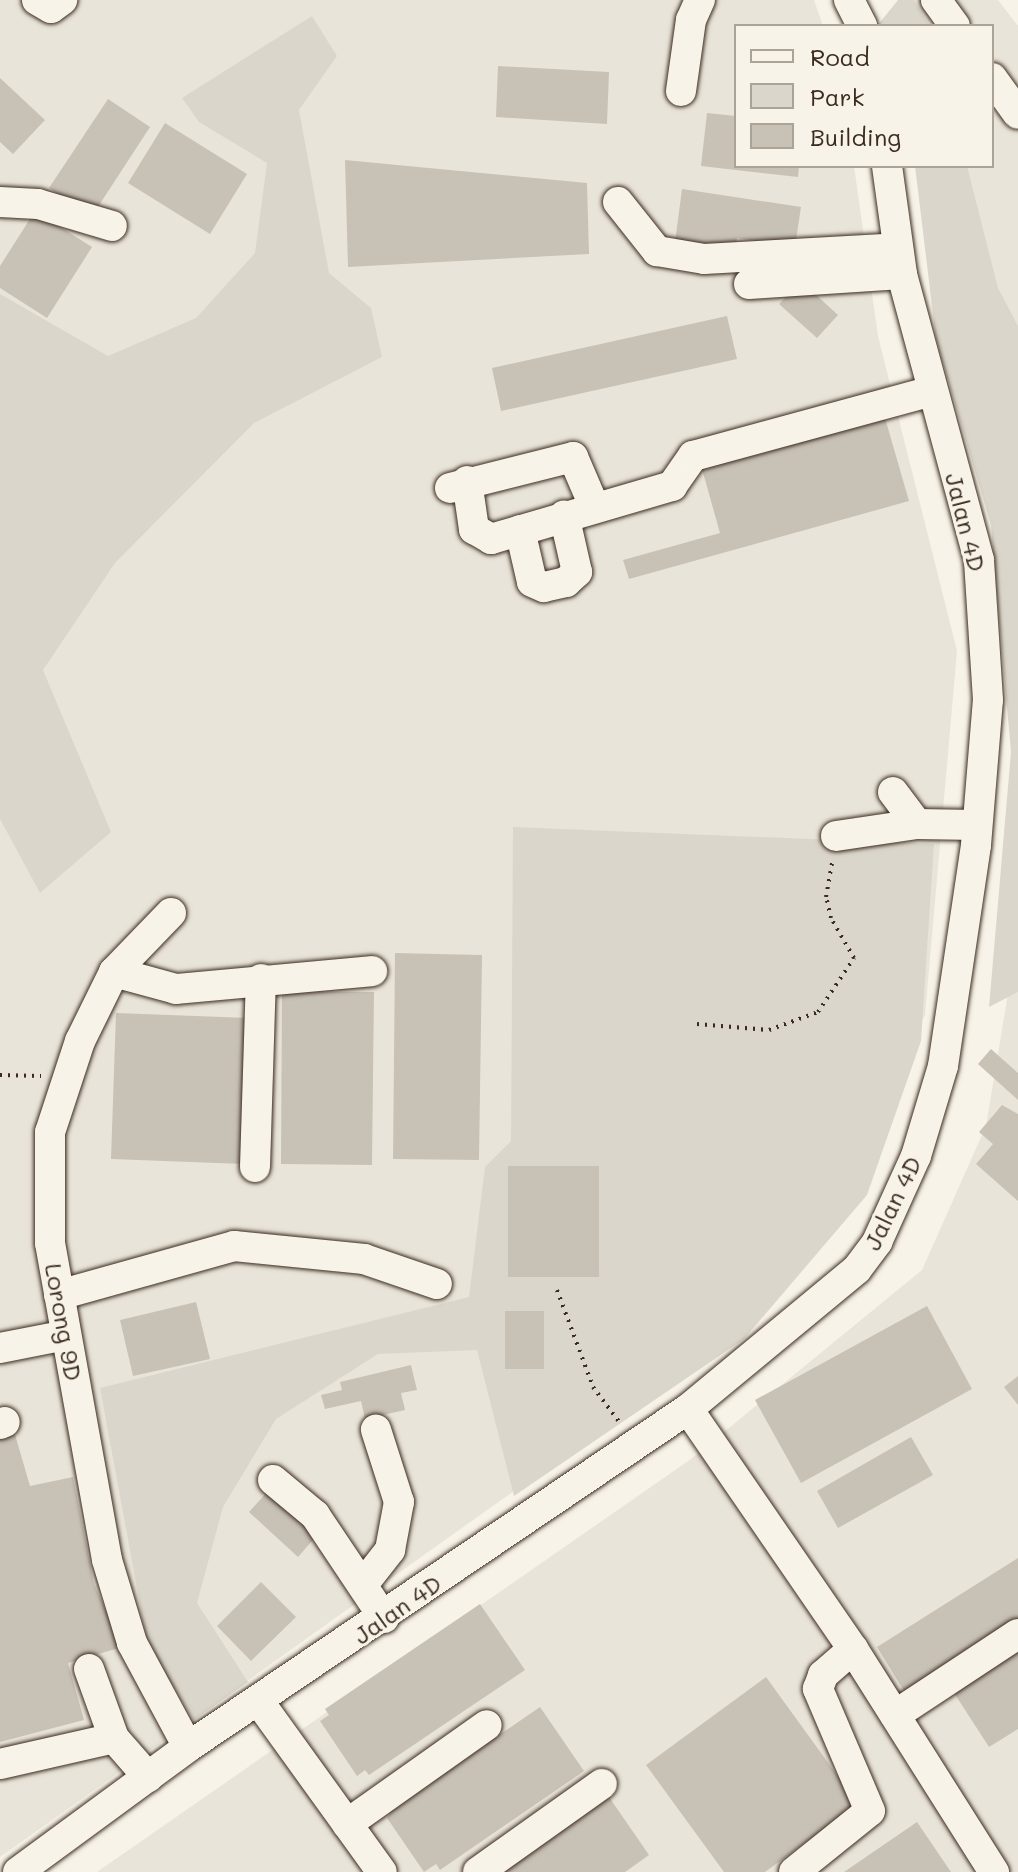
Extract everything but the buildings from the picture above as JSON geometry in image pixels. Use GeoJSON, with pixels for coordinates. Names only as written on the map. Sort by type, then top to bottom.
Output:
{"type":"FeatureCollection","features":[{"type":"Feature","properties":{"kind":"street"},"geometry":{"type":"LineString","coordinates":[[37,0],[51,8],[62,0]]}},
{"type":"Feature","properties":{"kind":"street"},"geometry":{"type":"LineString","coordinates":[[681,91],[691,20],[700,0]]}},
{"type":"Feature","properties":{"kind":"street"},"geometry":{"type":"LineString","coordinates":[[849,0],[861,24]]}},
{"type":"Feature","properties":{"kind":"street"},"geometry":{"type":"LineString","coordinates":[[936,0],[954,24]]}},
{"type":"Feature","properties":{"kind":"street"},"geometry":{"type":"LineString","coordinates":[[994,81],[1018,114]]}},
{"type":"Feature","properties":{"kind":"street","name":"Jalan 4D"},"geometry":{"type":"LineString","coordinates":[[18,1872],[188,1747],[260,1703],[688,1409],[857,1269],[877,1242],[916,1156],[943,1066],[977,825],[988,700],[979,560],[900,261],[887,168]]}},
{"type":"Feature","properties":{"kind":"street"},"geometry":{"type":"LineString","coordinates":[[0,202],[38,204],[112,226]]}},
{"type":"Feature","properties":{"kind":"street"},"geometry":{"type":"LineString","coordinates":[[618,202],[657,251],[688,256],[900,261]]}},
{"type":"Feature","properties":{"kind":"street"},"geometry":{"type":"LineString","coordinates":[[749,284],[900,261]]}},
{"type":"Feature","properties":{"kind":"street"},"geometry":{"type":"LineString","coordinates":[[594,506],[573,457],[459,485],[474,529],[481,537],[520,530],[594,506],[672,486],[693,456],[932,391]]}},
{"type":"Feature","properties":{"kind":"street"},"geometry":{"type":"LineString","coordinates":[[520,530],[532,582],[544,587],[566,582],[577,572],[564,515]]}},
{"type":"Feature","properties":{"kind":"street"},"geometry":{"type":"LineString","coordinates":[[893,792],[917,824]]}},
{"type":"Feature","properties":{"kind":"street"},"geometry":{"type":"LineString","coordinates":[[836,836],[917,824],[977,825]]}},
{"type":"Feature","properties":{"kind":"street","name":"Lorong 9D"},"geometry":{"type":"LineString","coordinates":[[171,913],[114,972],[68,1077],[50,1132],[50,1243],[107,1560],[128,1629],[188,1747]]}},
{"type":"Feature","properties":{"kind":"street"},"geometry":{"type":"LineString","coordinates":[[114,972],[176,989],[372,971]]}},
{"type":"Feature","properties":{"kind":"street"},"geometry":{"type":"LineString","coordinates":[[255,1167],[261,979]]}},
{"type":"Feature","properties":{"kind":"street"},"geometry":{"type":"LineString","coordinates":[[59,1295],[234,1246],[364,1259],[437,1284]]}},
{"type":"Feature","properties":{"kind":"street"},"geometry":{"type":"LineString","coordinates":[[1,1345],[66,1335]]}},
{"type":"Feature","properties":{"kind":"street"},"geometry":{"type":"LineString","coordinates":[[688,1409],[853,1649],[995,1872],[1018,1857]]}},
{"type":"Feature","properties":{"kind":"street"},"geometry":{"type":"LineString","coordinates":[[365,1582],[390,1550],[399,1502],[376,1430]]}},
{"type":"Feature","properties":{"kind":"street"},"geometry":{"type":"LineString","coordinates":[[273,1480],[315,1515],[365,1582],[384,1618]]}},
{"type":"Feature","properties":{"kind":"street"},"geometry":{"type":"LineString","coordinates":[[895,1715],[1018,1634]]}},
{"type":"Feature","properties":{"kind":"street"},"geometry":{"type":"LineString","coordinates":[[794,1872],[870,1811],[818,1689],[823,1675],[853,1649]]}},
{"type":"Feature","properties":{"kind":"street"},"geometry":{"type":"LineString","coordinates":[[89,1669],[114,1738],[148,1777]]}},
{"type":"Feature","properties":{"kind":"street"},"geometry":{"type":"LineString","coordinates":[[260,1703],[382,1872]]}},
{"type":"Feature","properties":{"kind":"street"},"geometry":{"type":"LineString","coordinates":[[347,1824],[487,1725]]}},
{"type":"Feature","properties":{"kind":"street"},"geometry":{"type":"LineString","coordinates":[[0,1764],[114,1738]]}},
{"type":"Feature","properties":{"kind":"street"},"geometry":{"type":"LineString","coordinates":[[478,1872],[602,1784]]}},
{"type":"Feature","properties":{"kind":"path"},"geometry":{"type":"LineString","coordinates":[[697,1024],[769,1030],[804,1021],[844,978],[854,958],[826,897],[836,836]]}},
{"type":"Feature","properties":{"kind":"path"},"geometry":{"type":"LineString","coordinates":[[0,1075],[68,1077]]}},
{"type":"Feature","properties":{"kind":"path"},"geometry":{"type":"LineString","coordinates":[[557,1290],[593,1387],[637,1444]]}},
{"type":"Feature","properties":{"kind":"shaded area"},"geometry":{"type":"Polygon","coordinates":[[[0,0],[814,0],[822,24],[734,24],[734,168],[854,168],[878,336],[957,651],[925,1015],[835,1199],[716,1347],[0,1857],[0,0]]]}},
{"type":"Feature","properties":{"kind":"shaded area"},"geometry":{"type":"Polygon","coordinates":[[[900,0],[998,0],[1018,26],[1018,486],[938,168],[994,168],[994,24],[907,24],[900,0]]]}},
{"type":"Feature","properties":{"kind":"shaded area"},"geometry":{"type":"Polygon","coordinates":[[[1018,933],[1018,1872],[97,1872],[691,1459],[922,1270],[986,1126],[1018,933]]]}},
{"type":"Feature","properties":{"kind":"green space"},"geometry":{"type":"Polygon","coordinates":[[[898,0],[914,0],[929,24],[879,24],[898,0]]]}},
{"type":"Feature","properties":{"kind":"green space"},"geometry":{"type":"Polygon","coordinates":[[[312,16],[337,56],[299,110],[329,273],[371,308],[382,357],[254,423],[115,563],[43,670],[111,832],[40,893],[0,819],[0,294],[108,356],[196,318],[255,253],[267,163],[199,122],[182,98],[312,16]]]}},
{"type":"Feature","properties":{"kind":"green space"},"geometry":{"type":"Polygon","coordinates":[[[915,168],[968,168],[998,288],[1018,326],[1018,992],[989,1007],[1011,752],[991,525],[936,339],[915,168]]]}},
{"type":"Feature","properties":{"kind":"green space"},"geometry":{"type":"Polygon","coordinates":[[[513,827],[934,844],[921,1041],[867,1195],[744,1339],[514,1496],[477,1350],[378,1354],[276,1419],[223,1507],[197,1603],[248,1682],[194,1720],[147,1643],[100,1388],[469,1297],[485,1167],[511,1141],[513,827]]]}}]}
